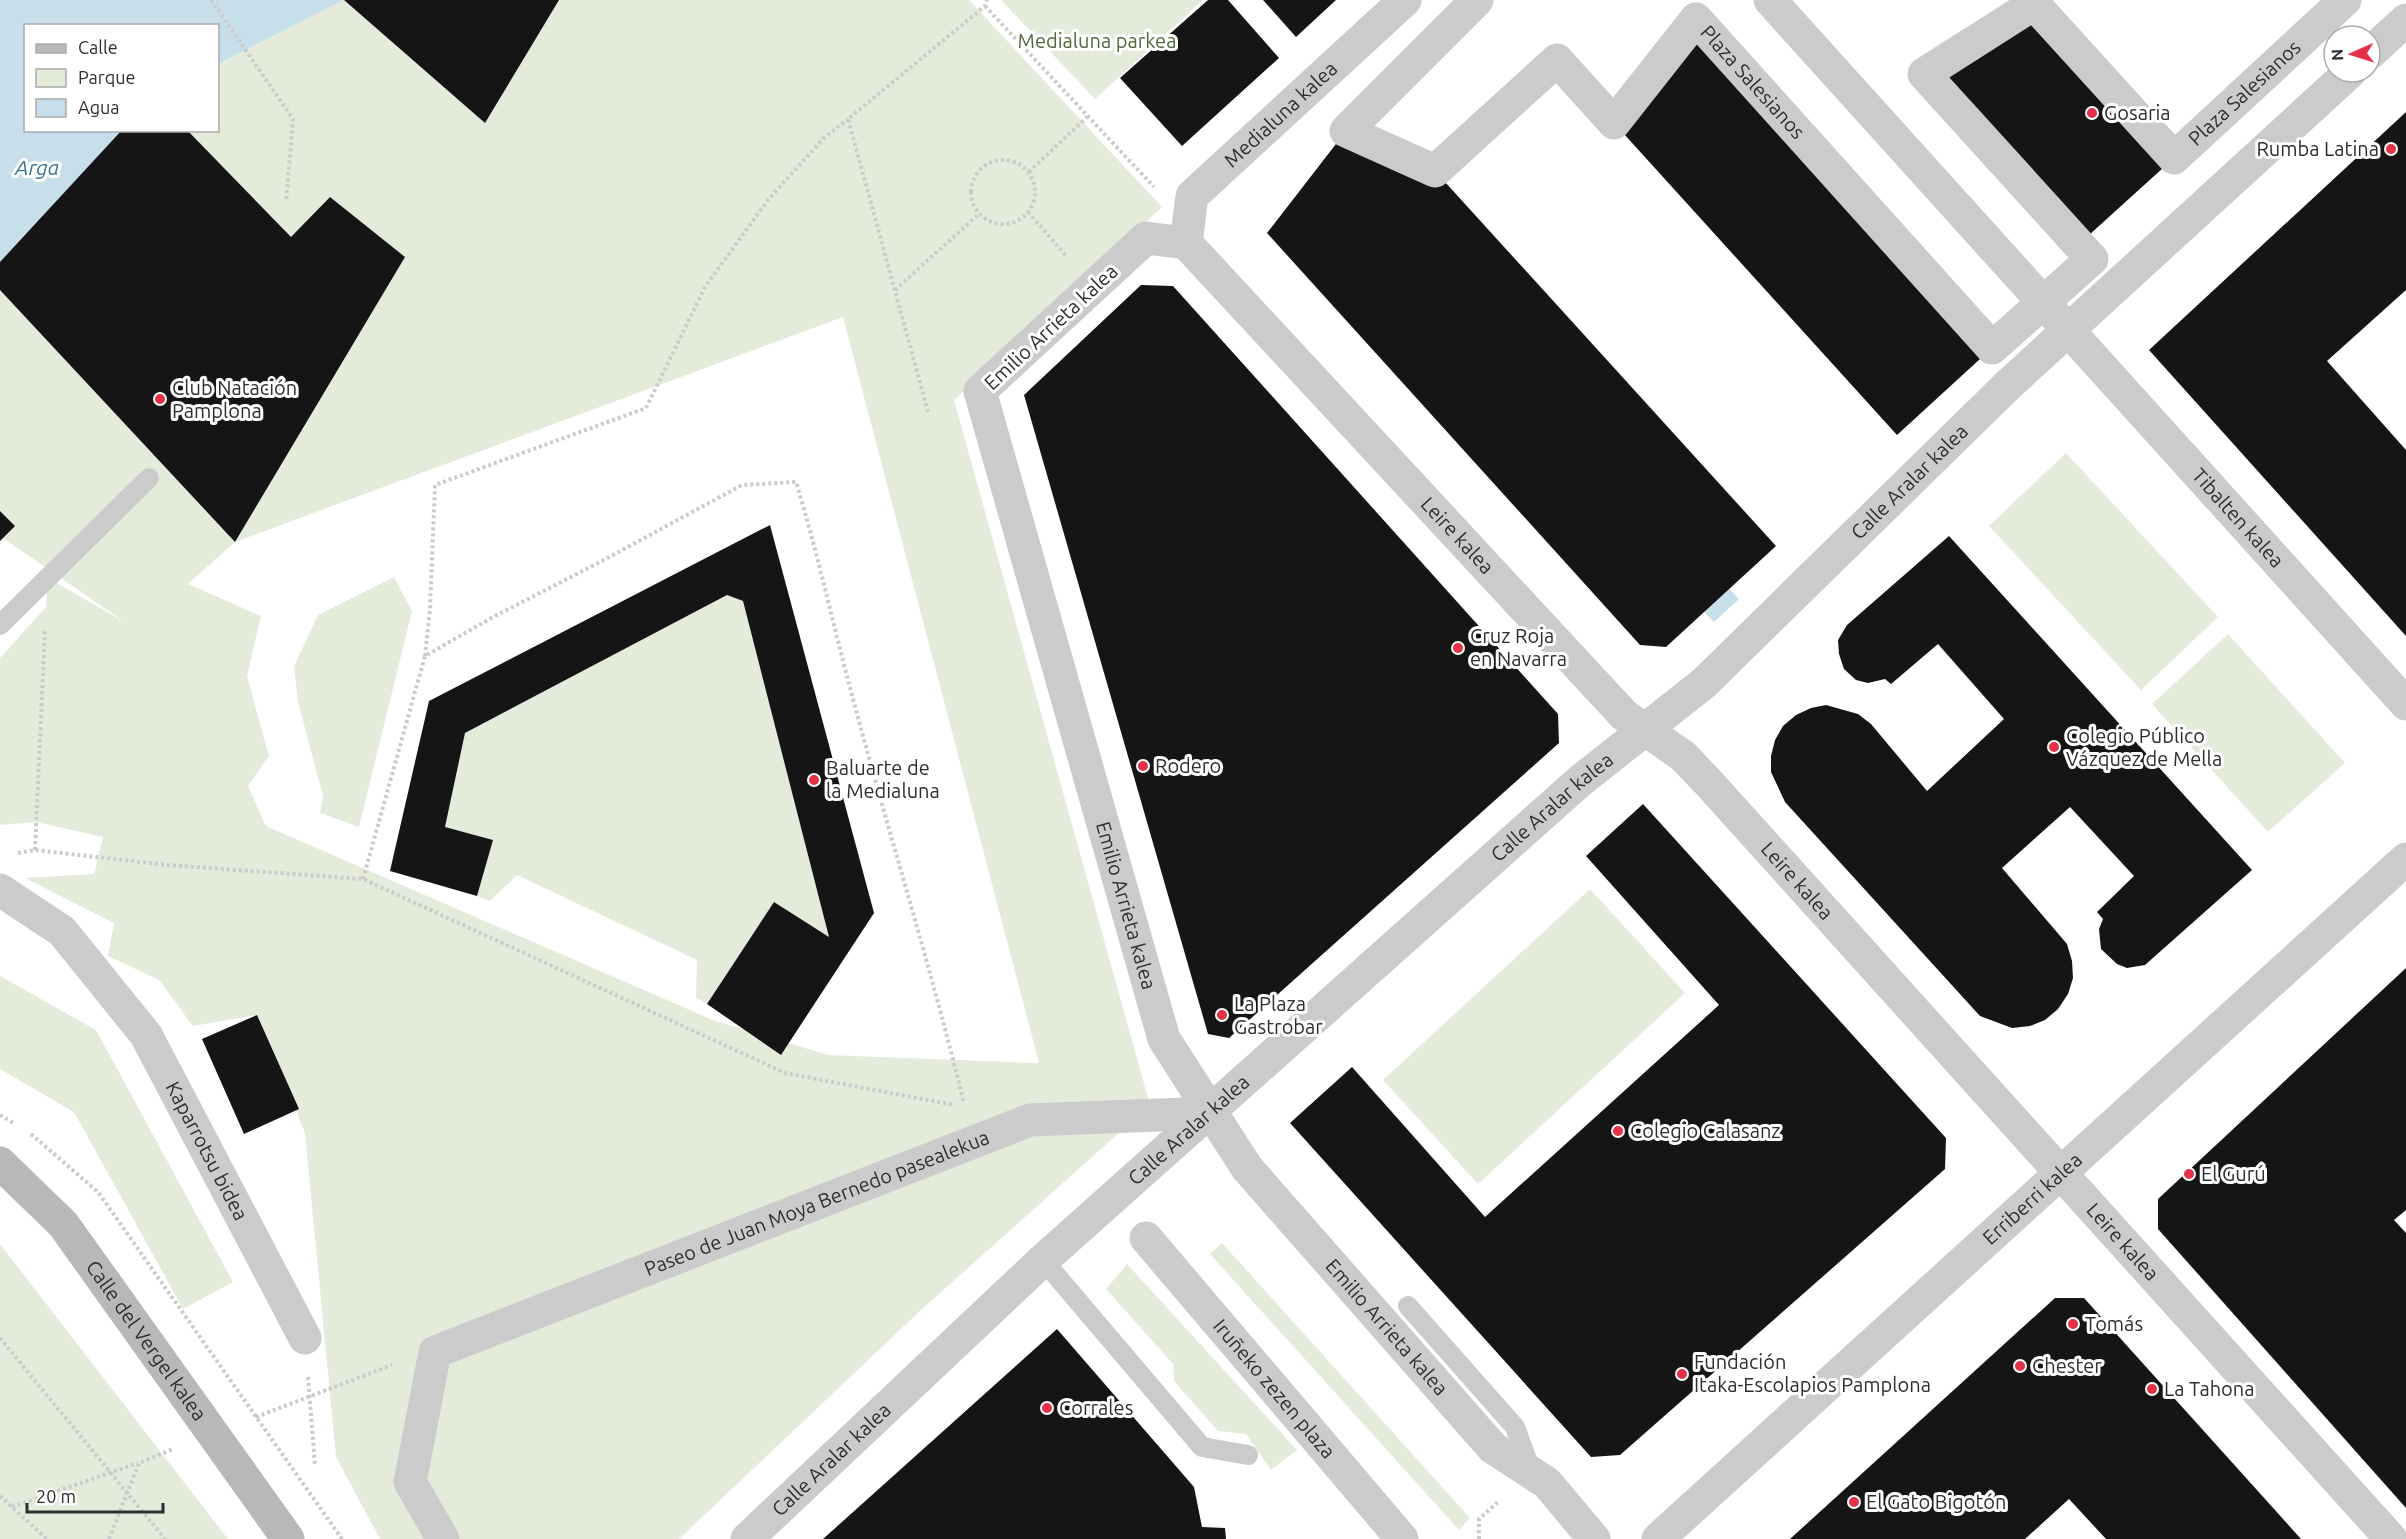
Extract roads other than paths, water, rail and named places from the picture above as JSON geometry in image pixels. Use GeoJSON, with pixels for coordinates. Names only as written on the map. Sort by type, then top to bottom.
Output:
{"type":"FeatureCollection","features":[{"type":"Feature","properties":{"kind":"main road","name":"Calle del Vergel kalea"},"geometry":{"type":"LineString","coordinates":[[0,1163],[63,1224],[284,1534]]}},
{"type":"Feature","properties":{"kind":"street","name":"Medialuna kalea"},"geometry":{"type":"LineString","coordinates":[[1186,243],[1192,196],[1405,0]]}},
{"type":"Feature","properties":{"kind":"street","name":"Plaza Salesianos"},"geometry":{"type":"LineString","coordinates":[[1477,0],[1346,130],[1435,171],[1557,60],[1614,123],[1696,19],[1992,348],[2092,259],[1924,74],[2034,4],[2174,158],[2346,0]]}},
{"type":"Feature","properties":{"kind":"street"},"geometry":{"type":"LineString","coordinates":[[1770,0],[2068,330]]}},
{"type":"Feature","properties":{"kind":"street"},"geometry":{"type":"LineString","coordinates":[[2382,42],[2406,20]]}},
{"type":"Feature","properties":{"kind":"street","name":"Calle Aralar kalea"},"geometry":{"type":"LineString","coordinates":[[747,1539],[1043,1260],[1580,781],[1704,683],[2006,387],[2336,84]]}},
{"type":"Feature","properties":{"kind":"street","name":"Emilio Arrieta kalea"},"geometry":{"type":"LineString","coordinates":[[1186,243],[1146,238],[980,391],[1164,1039],[1247,1168],[1493,1448],[1546,1483],[1594,1539]]}},
{"type":"Feature","properties":{"kind":"street","name":"Leire kalea"},"geometry":{"type":"LineString","coordinates":[[1186,243],[1616,707],[1683,756],[1707,781],[2391,1539]]}},
{"type":"Feature","properties":{"kind":"street","name":"Tibalten kalea"},"geometry":{"type":"LineString","coordinates":[[2068,330],[2406,705]]}},
{"type":"Feature","properties":{"kind":"street","name":"Erriberri kalea"},"geometry":{"type":"LineString","coordinates":[[1658,1539],[2406,859]]}},
{"type":"Feature","properties":{"kind":"street","name":"Kaparrotsu bidea"},"geometry":{"type":"LineString","coordinates":[[0,890],[62,931],[146,1035],[305,1338]]}},
{"type":"Feature","properties":{"kind":"street","name":"Paseo de Juan Moya Bernedo pasealekua"},"geometry":{"type":"LineString","coordinates":[[443,1539],[410,1482],[435,1352],[1030,1120],[1210,1113]]}},
{"type":"Feature","properties":{"kind":"street","name":"Iruñeko zezen plaza"},"geometry":{"type":"LineString","coordinates":[[1146,1238],[1402,1539]]}},
{"type":"Feature","properties":{"kind":"lane"},"geometry":{"type":"LineString","coordinates":[[0,625],[149,478]]}},
{"type":"Feature","properties":{"kind":"lane"},"geometry":{"type":"LineString","coordinates":[[1043,1260],[1202,1447],[1248,1455]]}},
{"type":"Feature","properties":{"kind":"lane"},"geometry":{"type":"LineString","coordinates":[[1408,1306],[1515,1427],[1532,1473]]}},
{"type":"Feature","properties":{"kind":"water","name":"Arga"},"geometry":{"type":"Polygon","coordinates":[[[0,0],[344,0],[219,63],[219,24],[24,24],[24,132],[121,132],[0,262],[0,0]]]}},
{"type":"Feature","properties":{"kind":"water"},"geometry":{"type":"Polygon","coordinates":[[[1711,569],[1739,599],[1714,622],[1688,596],[1711,569]]]}},
{"type":"Feature","properties":{"kind":"place","name":"Gosaria"},"geometry":{"type":"Point","coordinates":[2092,113]}},
{"type":"Feature","properties":{"kind":"place","name":"Rumba Latina"},"geometry":{"type":"Point","coordinates":[2391,149]}},
{"type":"Feature","properties":{"kind":"place","name":"Club Natación Pamplona"},"geometry":{"type":"Point","coordinates":[160,399]}},
{"type":"Feature","properties":{"kind":"place","name":"Cruz Roja en Navarra"},"geometry":{"type":"Point","coordinates":[1458,648]}},
{"type":"Feature","properties":{"kind":"place","name":"Colegio Público Vázquez de Mella"},"geometry":{"type":"Point","coordinates":[2054,747]}},
{"type":"Feature","properties":{"kind":"place","name":"Rodero"},"geometry":{"type":"Point","coordinates":[1143,766]}},
{"type":"Feature","properties":{"kind":"place","name":"Baluarte de la Medialuna"},"geometry":{"type":"Point","coordinates":[814,780]}},
{"type":"Feature","properties":{"kind":"place","name":"La Plaza Gastrobar"},"geometry":{"type":"Point","coordinates":[1222,1015]}},
{"type":"Feature","properties":{"kind":"place","name":"Colegio Calasanz"},"geometry":{"type":"Point","coordinates":[1618,1131]}},
{"type":"Feature","properties":{"kind":"place","name":"El Gurú"},"geometry":{"type":"Point","coordinates":[2189,1174]}},
{"type":"Feature","properties":{"kind":"place","name":"Tomás"},"geometry":{"type":"Point","coordinates":[2073,1324]}},
{"type":"Feature","properties":{"kind":"place","name":"Chester"},"geometry":{"type":"Point","coordinates":[2020,1366]}},
{"type":"Feature","properties":{"kind":"place","name":"Fundación Itaka-Escolapios Pamplona"},"geometry":{"type":"Point","coordinates":[1682,1374]}},
{"type":"Feature","properties":{"kind":"place","name":"La Tahona"},"geometry":{"type":"Point","coordinates":[2152,1389]}},
{"type":"Feature","properties":{"kind":"place","name":"Corrales"},"geometry":{"type":"Point","coordinates":[1047,1408]}},
{"type":"Feature","properties":{"kind":"place","name":"El Gato Bigotón"},"geometry":{"type":"Point","coordinates":[1854,1502]}},
{"type":"Feature","properties":{"kind":"park label","name":"Medialuna parkea"},"geometry":{"type":"Point","coordinates":[1097,41]}}]}
